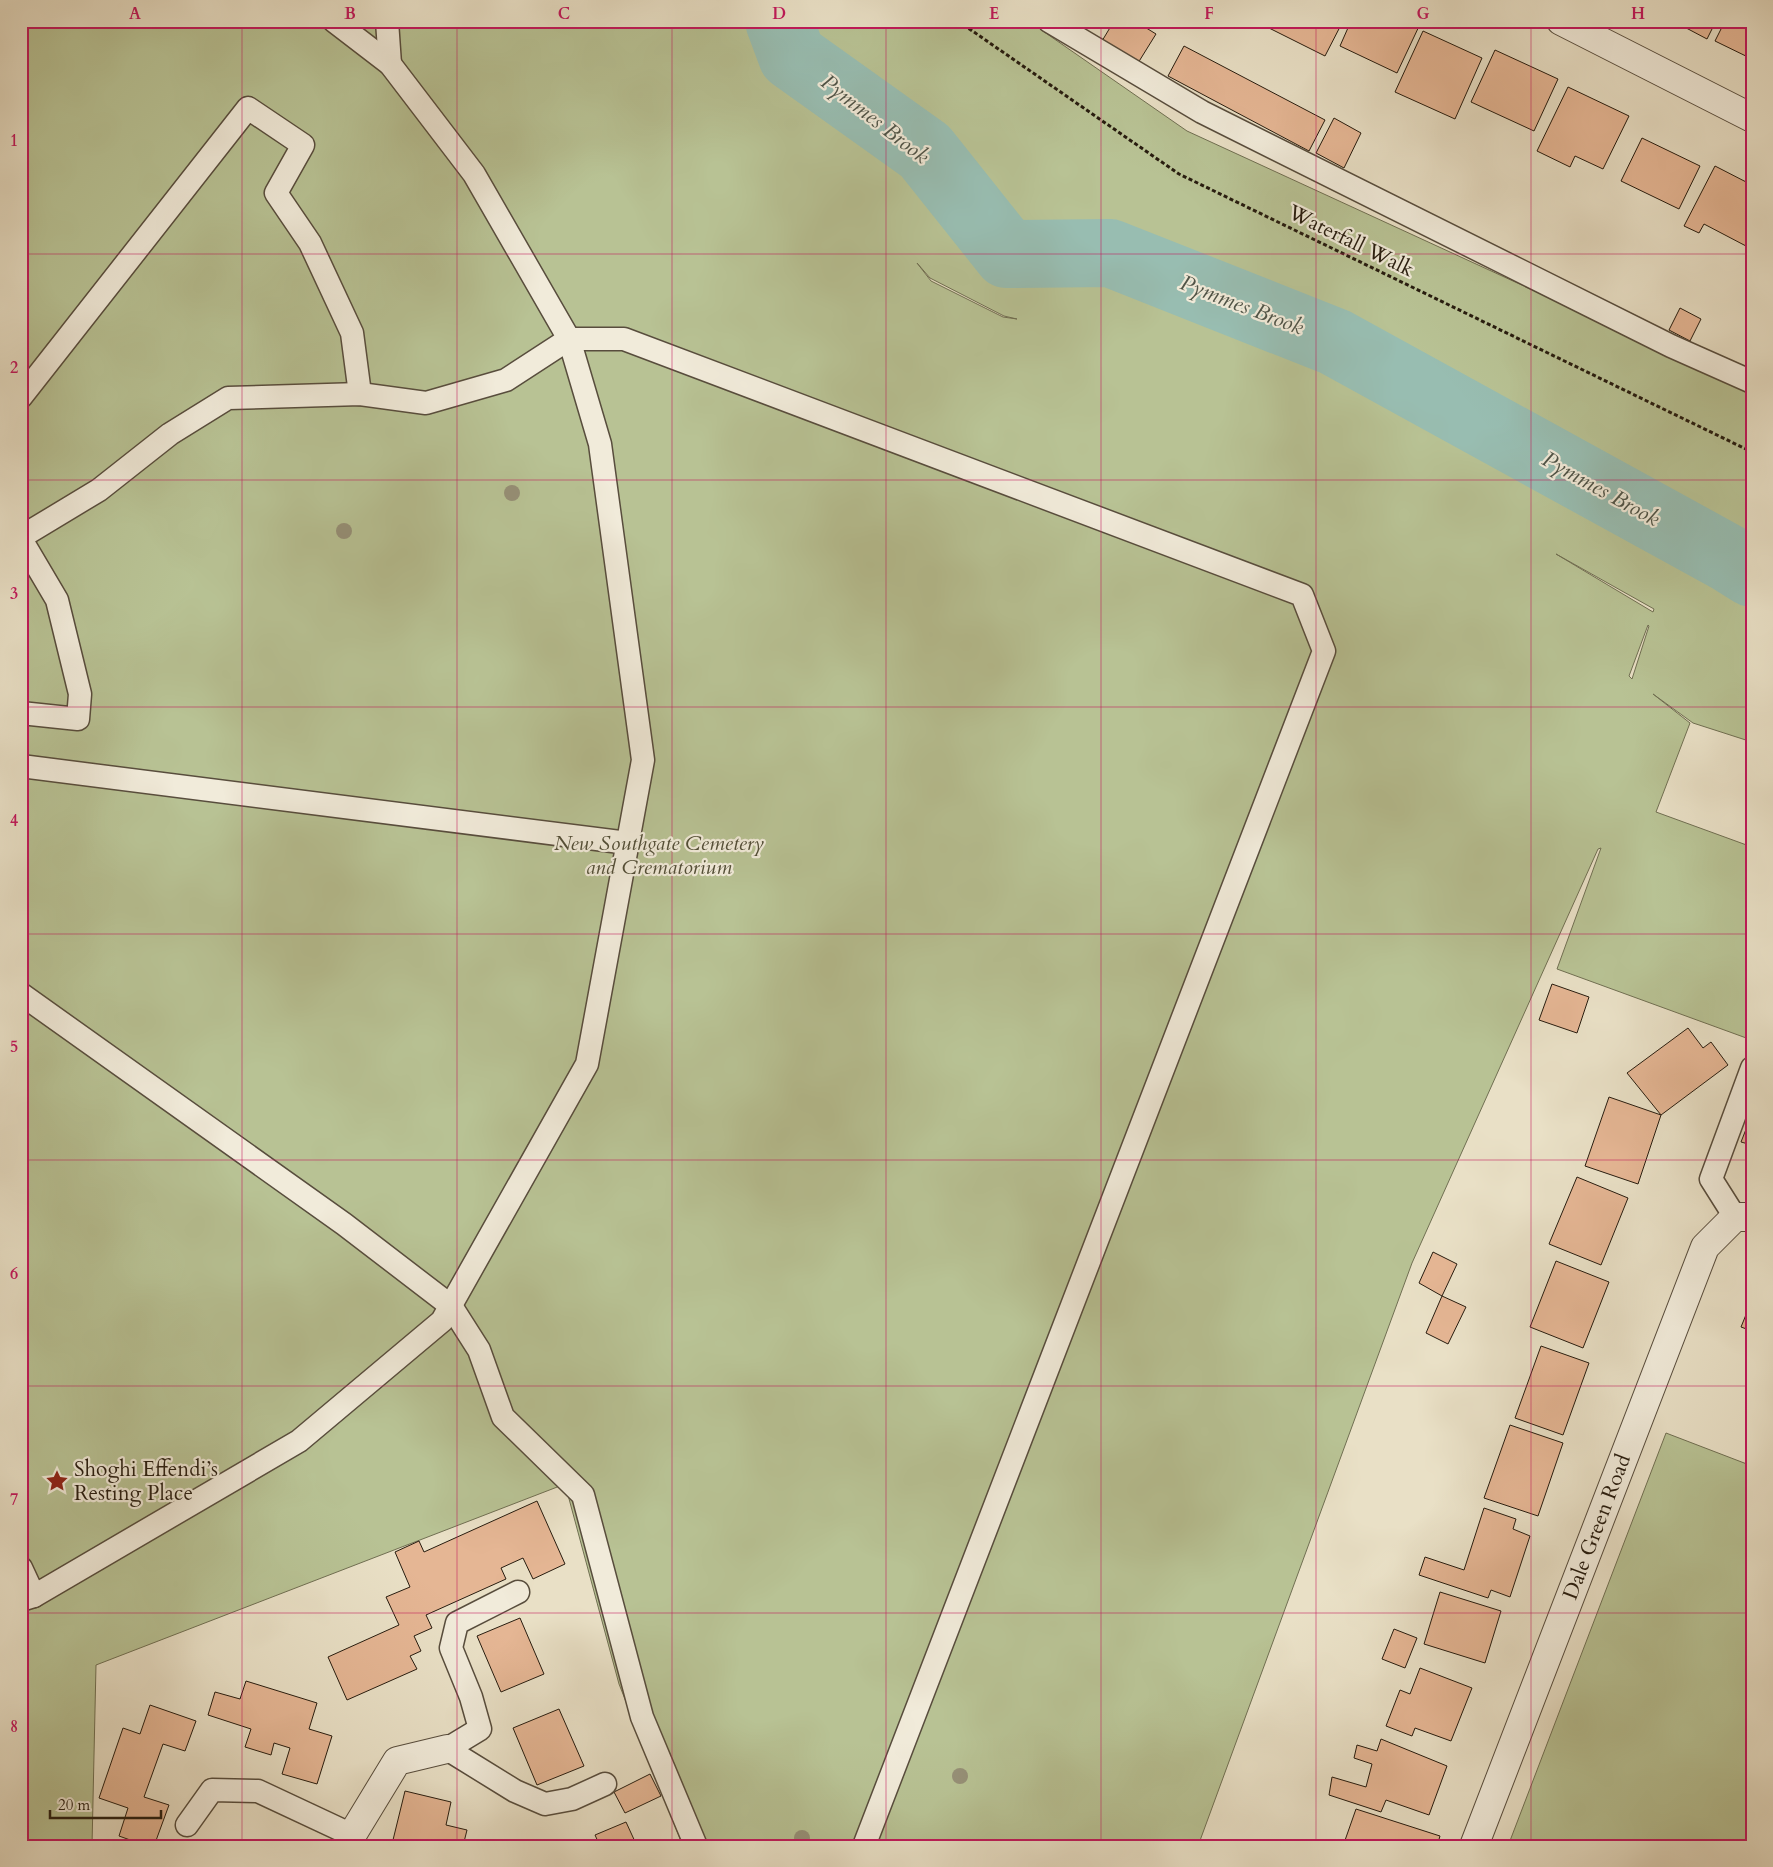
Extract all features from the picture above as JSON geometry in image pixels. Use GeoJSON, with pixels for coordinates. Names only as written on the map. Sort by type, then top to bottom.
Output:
{"type":"FeatureCollection","features":[{"type":"Feature","properties":{"kind":"street"},"geometry":{"type":"LineString","coordinates":[[1562,21],[1752,118]]}},
{"type":"Feature","properties":{"kind":"street","name":"Dale Green Road"},"geometry":{"type":"LineString","coordinates":[[1474,1846],[1705,1247],[1743,1217]]}},
{"type":"Feature","properties":{"kind":"street"},"geometry":{"type":"LineString","coordinates":[[351,1840],[397,1761],[447,1749]]}},
{"type":"Feature","properties":{"kind":"lane"},"geometry":{"type":"LineString","coordinates":[[21,1568],[28,1598],[299,1440],[442,1321],[587,1064],[643,760],[600,444],[569,339],[474,174],[390,64],[334,21]]}},
{"type":"Feature","properties":{"kind":"lane"},"geometry":{"type":"LineString","coordinates":[[387,21],[390,64]]}},
{"type":"Feature","properties":{"kind":"lane"},"geometry":{"type":"LineString","coordinates":[[1049,21],[1202,112],[1671,346],[1752,382]]}},
{"type":"Feature","properties":{"kind":"lane"},"geometry":{"type":"LineString","coordinates":[[21,397],[248,108],[303,145],[276,193],[310,243],[352,333],[360,394]]}},
{"type":"Feature","properties":{"kind":"lane"},"geometry":{"type":"LineString","coordinates":[[21,713],[78,719],[80,694],[57,600],[21,538],[99,490],[170,434],[228,398],[360,394],[426,402],[506,380],[569,339],[624,339],[1302,595],[1324,650],[864,1846]]}},
{"type":"Feature","properties":{"kind":"lane"},"geometry":{"type":"LineString","coordinates":[[21,766],[628,843]]}},
{"type":"Feature","properties":{"kind":"lane"},"geometry":{"type":"LineString","coordinates":[[21,994],[344,1224],[451,1306],[479,1350],[503,1417],[583,1495],[642,1717],[696,1846]]}},
{"type":"Feature","properties":{"kind":"lane"},"geometry":{"type":"LineString","coordinates":[[1743,1217],[1711,1180],[1752,1068]]}},
{"type":"Feature","properties":{"kind":"lane"},"geometry":{"type":"LineString","coordinates":[[518,1592],[457,1623],[452,1648],[471,1697],[480,1729],[447,1749],[515,1791],[545,1804],[572,1798],[605,1784]]}},
{"type":"Feature","properties":{"kind":"lane"},"geometry":{"type":"LineString","coordinates":[[187,1825],[212,1790],[258,1791],[351,1840]]}},
{"type":"Feature","properties":{"kind":"path","name":"Waterfall Walk"},"geometry":{"type":"LineString","coordinates":[[958,21],[1179,174],[1752,452]]}},
{"type":"Feature","properties":{"kind":"green space","name":"New Southgate Cemetery and Crematorium"},"geometry":{"type":"Polygon","coordinates":[[[21,21],[1032,21],[1040,29],[1187,131],[1752,391],[1752,742],[1693,723],[1653,694],[1690,723],[1656,812],[1752,847],[1752,1032],[1749,1039],[1557,969],[1601,848],[1598,849],[1412,1263],[1198,1846],[683,1846],[619,1684],[565,1484],[96,1665],[92,1846],[21,1846],[21,21]],[[917,263],[931,281],[1003,317],[1017,319],[1004,316],[930,278],[917,263]],[[1556,554],[1653,612],[1654,609],[1556,554]],[[1648,625],[1629,676],[1632,679],[1648,625]]]}},
{"type":"Feature","properties":{"kind":"green space"},"geometry":{"type":"Polygon","coordinates":[[[1666,1433],[1752,1466],[1752,1846],[1508,1846],[1666,1433]]]}},
{"type":"Feature","properties":{"kind":"building"},"geometry":{"type":"Polygon","coordinates":[[[1114,21],[1135,21],[1156,34],[1138,63],[1102,41],[1114,21]]]}},
{"type":"Feature","properties":{"kind":"building"},"geometry":{"type":"Polygon","coordinates":[[[1270,21],[1343,21],[1325,56],[1267,27],[1270,21]]]}},
{"type":"Feature","properties":{"kind":"building"},"geometry":{"type":"Polygon","coordinates":[[[1351,21],[1421,22],[1397,73],[1340,46],[1351,21]]]}},
{"type":"Feature","properties":{"kind":"building"},"geometry":{"type":"Polygon","coordinates":[[[1673,21],[1716,21],[1707,39],[1673,21]]]}},
{"type":"Feature","properties":{"kind":"building"},"geometry":{"type":"Polygon","coordinates":[[[1725,21],[1752,21],[1752,59],[1715,41],[1725,21]]]}},
{"type":"Feature","properties":{"kind":"building"},"geometry":{"type":"Polygon","coordinates":[[[1423,31],[1482,58],[1455,119],[1395,92],[1423,31]]]}},
{"type":"Feature","properties":{"kind":"building"},"geometry":{"type":"Polygon","coordinates":[[[1184,46],[1325,120],[1309,151],[1168,76],[1184,46]]]}},
{"type":"Feature","properties":{"kind":"building"},"geometry":{"type":"Polygon","coordinates":[[[1495,50],[1558,79],[1534,131],[1471,102],[1495,50]]]}},
{"type":"Feature","properties":{"kind":"building"},"geometry":{"type":"Polygon","coordinates":[[[1568,87],[1629,116],[1603,169],[1575,156],[1570,167],[1537,151],[1568,87]]]}},
{"type":"Feature","properties":{"kind":"building"},"geometry":{"type":"Polygon","coordinates":[[[1334,118],[1361,133],[1344,168],[1316,153],[1334,118]]]}},
{"type":"Feature","properties":{"kind":"building"},"geometry":{"type":"Polygon","coordinates":[[[1642,138],[1700,166],[1679,209],[1621,181],[1642,138]]]}},
{"type":"Feature","properties":{"kind":"building"},"geometry":{"type":"Polygon","coordinates":[[[1715,166],[1752,185],[1752,236],[1746,246],[1704,224],[1699,233],[1684,226],[1715,166]]]}},
{"type":"Feature","properties":{"kind":"building"},"geometry":{"type":"Polygon","coordinates":[[[1680,308],[1701,319],[1690,341],[1669,330],[1680,308]]]}},
{"type":"Feature","properties":{"kind":"building"},"geometry":{"type":"Polygon","coordinates":[[[1552,984],[1589,997],[1577,1033],[1539,1020],[1552,984]]]}},
{"type":"Feature","properties":{"kind":"building"},"geometry":{"type":"Polygon","coordinates":[[[1688,1028],[1703,1048],[1711,1042],[1728,1065],[1661,1115],[1627,1073],[1688,1028]]]}},
{"type":"Feature","properties":{"kind":"building"},"geometry":{"type":"Polygon","coordinates":[[[1609,1097],[1661,1115],[1638,1184],[1585,1166],[1609,1097]]]}},
{"type":"Feature","properties":{"kind":"building"},"geometry":{"type":"Polygon","coordinates":[[[1752,1114],[1752,1145],[1741,1142],[1752,1114]]]}},
{"type":"Feature","properties":{"kind":"building"},"geometry":{"type":"Polygon","coordinates":[[[1577,1177],[1628,1198],[1601,1265],[1549,1244],[1577,1177]]]}},
{"type":"Feature","properties":{"kind":"building"},"geometry":{"type":"Polygon","coordinates":[[[1433,1252],[1457,1264],[1442,1296],[1419,1283],[1433,1252]]]}},
{"type":"Feature","properties":{"kind":"building"},"geometry":{"type":"Polygon","coordinates":[[[1556,1261],[1609,1282],[1583,1348],[1530,1327],[1556,1261]]]}},
{"type":"Feature","properties":{"kind":"building"},"geometry":{"type":"Polygon","coordinates":[[[1442,1296],[1466,1307],[1448,1344],[1426,1333],[1442,1296]]]}},
{"type":"Feature","properties":{"kind":"building"},"geometry":{"type":"Polygon","coordinates":[[[1752,1300],[1752,1331],[1741,1327],[1752,1300]]]}},
{"type":"Feature","properties":{"kind":"building"},"geometry":{"type":"Polygon","coordinates":[[[1541,1346],[1589,1363],[1563,1435],[1515,1418],[1541,1346]]]}},
{"type":"Feature","properties":{"kind":"building"},"geometry":{"type":"Polygon","coordinates":[[[1510,1425],[1563,1443],[1538,1516],[1484,1498],[1510,1425]]]}},
{"type":"Feature","properties":{"kind":"building"},"geometry":{"type":"Polygon","coordinates":[[[537,1501],[565,1564],[533,1579],[523,1558],[501,1568],[506,1579],[426,1615],[432,1628],[414,1636],[421,1651],[410,1656],[417,1669],[347,1700],[328,1657],[399,1625],[386,1597],[410,1587],[395,1552],[419,1541],[424,1552],[537,1501]]]}},
{"type":"Feature","properties":{"kind":"building"},"geometry":{"type":"Polygon","coordinates":[[[1484,1508],[1516,1519],[1513,1529],[1530,1536],[1510,1597],[1491,1590],[1488,1598],[1419,1575],[1425,1557],[1464,1570],[1484,1508]]]}},
{"type":"Feature","properties":{"kind":"building"},"geometry":{"type":"Polygon","coordinates":[[[1440,1592],[1501,1611],[1485,1663],[1424,1644],[1440,1592]]]}},
{"type":"Feature","properties":{"kind":"building"},"geometry":{"type":"Polygon","coordinates":[[[520,1618],[544,1674],[501,1692],[477,1636],[520,1618]]]}},
{"type":"Feature","properties":{"kind":"building"},"geometry":{"type":"Polygon","coordinates":[[[1394,1629],[1417,1638],[1405,1668],[1382,1659],[1394,1629]]]}},
{"type":"Feature","properties":{"kind":"building"},"geometry":{"type":"Polygon","coordinates":[[[1420,1668],[1472,1688],[1451,1741],[1415,1728],[1412,1736],[1386,1726],[1400,1690],[1410,1694],[1420,1668]]]}},
{"type":"Feature","properties":{"kind":"building"},"geometry":{"type":"Polygon","coordinates":[[[246,1681],[317,1703],[309,1729],[332,1736],[317,1784],[282,1774],[290,1748],[274,1743],[271,1755],[245,1747],[251,1729],[208,1715],[215,1692],[240,1699],[246,1681]]]}},
{"type":"Feature","properties":{"kind":"building"},"geometry":{"type":"Polygon","coordinates":[[[150,1705],[196,1721],[185,1751],[163,1744],[144,1797],[169,1805],[154,1846],[147,1846],[119,1836],[128,1808],[99,1798],[123,1728],[140,1734],[150,1705]]]}},
{"type":"Feature","properties":{"kind":"building"},"geometry":{"type":"Polygon","coordinates":[[[559,1709],[584,1766],[537,1785],[513,1728],[559,1709]]]}},
{"type":"Feature","properties":{"kind":"building"},"geometry":{"type":"Polygon","coordinates":[[[1381,1739],[1447,1766],[1429,1815],[1386,1800],[1381,1812],[1329,1795],[1332,1777],[1366,1787],[1372,1764],[1354,1758],[1357,1745],[1377,1751],[1381,1739]]]}},
{"type":"Feature","properties":{"kind":"building"},"geometry":{"type":"Polygon","coordinates":[[[650,1774],[661,1796],[625,1813],[614,1792],[650,1774]]]}},
{"type":"Feature","properties":{"kind":"building"},"geometry":{"type":"Polygon","coordinates":[[[405,1791],[451,1802],[446,1825],[467,1830],[463,1846],[413,1846],[393,1840],[405,1791]]]}},
{"type":"Feature","properties":{"kind":"building"},"geometry":{"type":"Polygon","coordinates":[[[1356,1809],[1440,1836],[1437,1846],[1418,1846],[1412,1844],[1412,1846],[1343,1846],[1356,1809]]]}},
{"type":"Feature","properties":{"kind":"building"},"geometry":{"type":"Polygon","coordinates":[[[626,1822],[637,1846],[600,1846],[595,1835],[626,1822]]]}},
{"type":"Feature","properties":{"kind":"building"},"geometry":{"type":"Polygon","coordinates":[[[258,1840],[278,1846],[256,1846],[258,1840]]]}},
{"type":"Feature","properties":{"kind":"waterway","name":"Pymmes Brook"},"geometry":{"type":"LineString","coordinates":[[779,21],[792,56],[925,151],[1007,254],[1110,253],[1335,342],[1752,573]]}},
{"type":"Feature","properties":{"kind":"place","name":"Shoghi Effendi’s Resting Place"},"geometry":{"type":"Point","coordinates":[57,1481]}}]}
